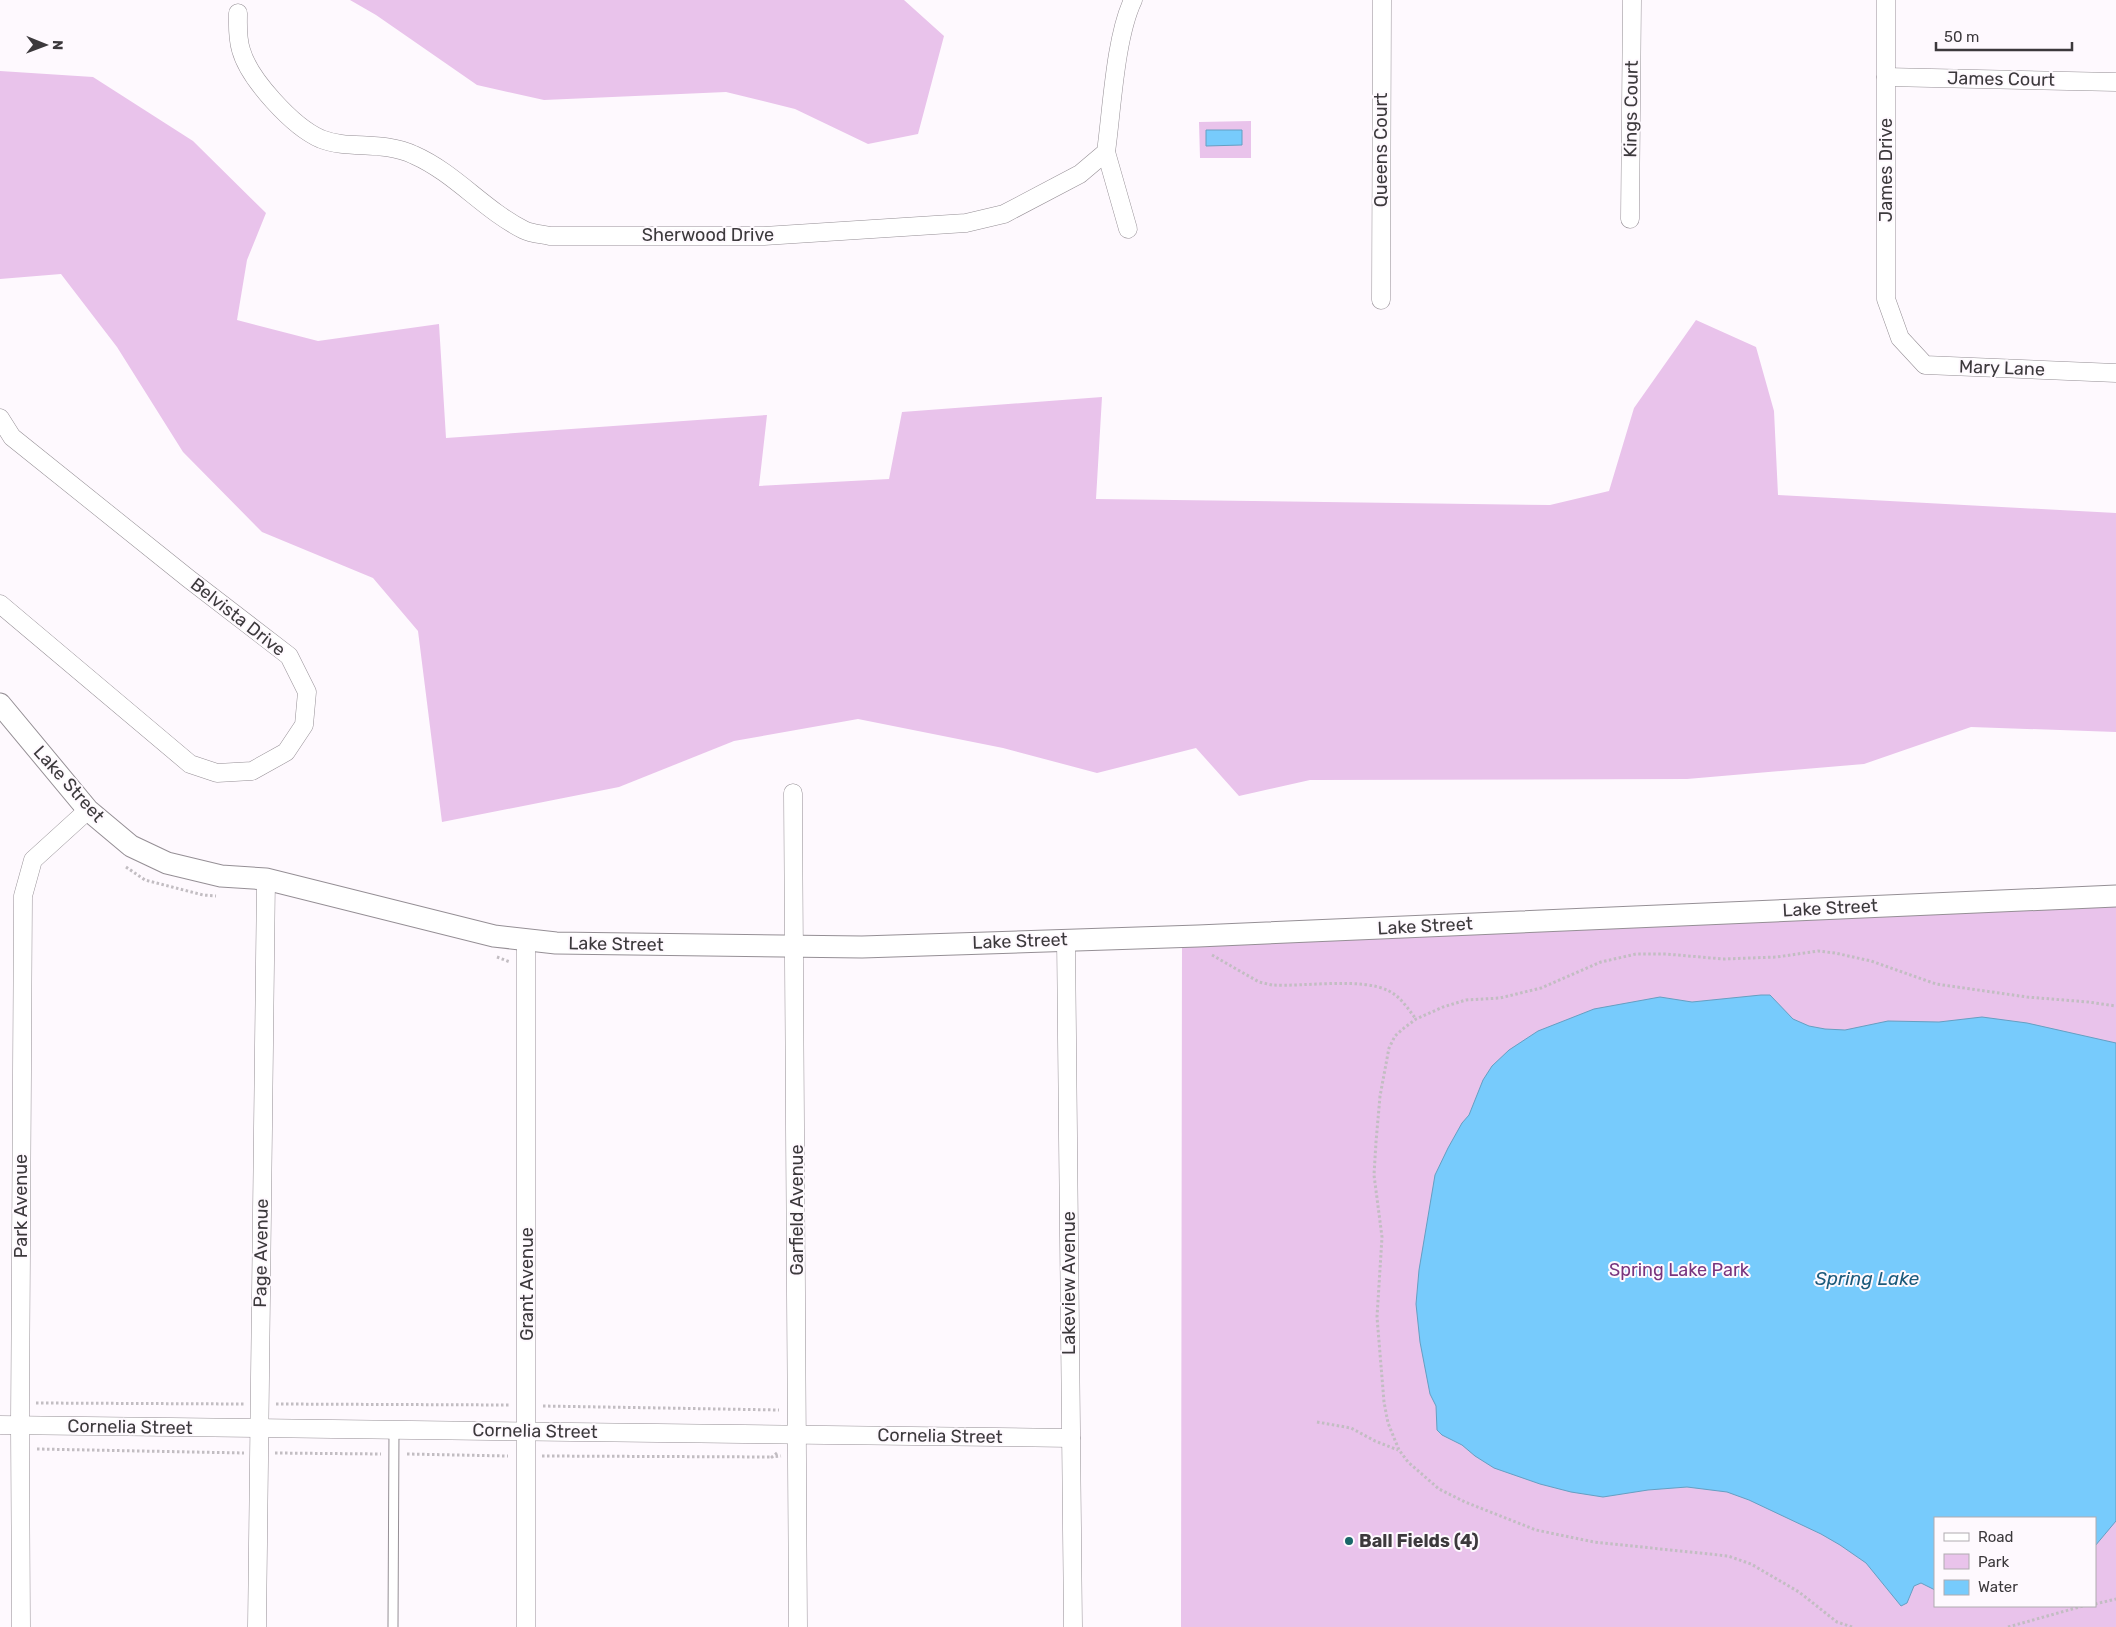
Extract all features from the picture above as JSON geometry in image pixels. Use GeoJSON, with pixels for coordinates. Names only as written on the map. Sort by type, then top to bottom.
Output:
{"type":"FeatureCollection","features":[{"type":"Feature","properties":{"kind":"street"},"geometry":{"type":"LineString","coordinates":[[1128,229],[1106,152],[1119,51],[1129,8],[1133,0]]}},
{"type":"Feature","properties":{"kind":"street","name":"Queens Court"},"geometry":{"type":"LineString","coordinates":[[1380,300],[1382,0]]}},
{"type":"Feature","properties":{"kind":"street","name":"Kings Court"},"geometry":{"type":"LineString","coordinates":[[1630,219],[1632,0]]}},
{"type":"Feature","properties":{"kind":"street","name":"James Drive"},"geometry":{"type":"LineString","coordinates":[[1886,0],[1886,299],[1900,338]]}},
{"type":"Feature","properties":{"kind":"street","name":"Sherwood Drive"},"geometry":{"type":"LineString","coordinates":[[238,13],[237,36],[241,52],[249,69],[257,83],[299,125],[321,139],[395,147],[414,155],[438,168],[506,219],[526,231],[550,236],[764,236],[966,223],[1004,214],[1080,174],[1106,152]]}},
{"type":"Feature","properties":{"kind":"street","name":"James Court"},"geometry":{"type":"LineString","coordinates":[[1886,77],[2116,82]]}},
{"type":"Feature","properties":{"kind":"street","name":"Mary Lane"},"geometry":{"type":"LineString","coordinates":[[1900,338],[1925,365],[2116,373]]}},
{"type":"Feature","properties":{"kind":"street","name":"Belvista Drive"},"geometry":{"type":"LineString","coordinates":[[0,418],[12,437],[189,579],[289,656],[307,692],[304,725],[286,752],[252,771],[217,772],[190,764],[0,604]]}},
{"type":"Feature","properties":{"kind":"street","name":"Lake Street"},"geometry":{"type":"LineString","coordinates":[[0,704],[88,810],[131,846],[167,863],[221,876],[266,880],[494,936],[526,941],[862,946],[1198,936],[2116,896]]}},
{"type":"Feature","properties":{"kind":"street","name":"Garfield Avenue"},"geometry":{"type":"LineString","coordinates":[[794,793],[798,1627]]}},
{"type":"Feature","properties":{"kind":"street","name":"Park Avenue"},"geometry":{"type":"LineString","coordinates":[[21,1627],[20,1425],[23,896],[33,860],[88,810]]}},
{"type":"Feature","properties":{"kind":"street","name":"Page Avenue"},"geometry":{"type":"LineString","coordinates":[[257,1627],[266,880]]}},
{"type":"Feature","properties":{"kind":"street","name":"Lakeview Avenue"},"geometry":{"type":"LineString","coordinates":[[1066,939],[1073,1627]]}},
{"type":"Feature","properties":{"kind":"street","name":"Grant Avenue"},"geometry":{"type":"LineString","coordinates":[[526,941],[526,1627]]}},
{"type":"Feature","properties":{"kind":"street","name":"Cornelia Street"},"geometry":{"type":"LineString","coordinates":[[0,1425],[1071,1438]]}},
{"type":"Feature","properties":{"kind":"lane"},"geometry":{"type":"LineString","coordinates":[[393,1627],[394,1430]]}},
{"type":"Feature","properties":{"kind":"path"},"geometry":{"type":"LineString","coordinates":[[1852,1627],[1837,1622],[1799,1592],[1751,1564],[1728,1556],[1594,1542],[1561,1536],[1513,1522],[1439,1489],[1408,1462],[1399,1450],[1388,1423],[1384,1402],[1378,1326],[1377,1294],[1382,1238],[1374,1175],[1380,1096],[1389,1048],[1395,1036],[1416,1019],[1443,1007],[1466,1000],[1500,998],[1541,988],[1600,962],[1636,954],[1651,953],[1724,959],[1777,957],[1818,951],[1870,961],[1936,984],[2027,997],[2116,1006]]}},
{"type":"Feature","properties":{"kind":"path"},"geometry":{"type":"LineString","coordinates":[[1210,954],[1251,978],[1272,985],[1360,985],[1382,988],[1400,999],[1416,1019]]}},
{"type":"Feature","properties":{"kind":"path"},"geometry":{"type":"LineString","coordinates":[[1317,1422],[1351,1428],[1375,1441],[1399,1450]]}},
{"type":"Feature","properties":{"kind":"path"},"geometry":{"type":"LineString","coordinates":[[2096,1604],[2116,1599]]}},
{"type":"Feature","properties":{"kind":"path"},"geometry":{"type":"LineString","coordinates":[[2008,1627],[2079,1607]]}},
{"type":"Feature","properties":{"kind":"green space"},"geometry":{"type":"Polygon","coordinates":[[[350,0],[904,0],[944,36],[918,134],[868,144],[795,109],[726,92],[544,100],[477,85],[376,15],[350,0]]]}},
{"type":"Feature","properties":{"kind":"green space"},"geometry":{"type":"Polygon","coordinates":[[[0,71],[93,77],[193,141],[266,213],[247,260],[237,320],[318,341],[439,324],[446,438],[767,415],[759,486],[889,479],[902,412],[1102,397],[1096,499],[1550,505],[1609,491],[1634,408],[1696,320],[1756,347],[1774,411],[1778,495],[2116,513],[2116,732],[1971,727],[1864,764],[1687,779],[1310,780],[1239,796],[1196,748],[1097,773],[1003,748],[858,719],[734,741],[619,787],[442,822],[418,631],[373,578],[262,532],[183,452],[117,347],[61,274],[0,279],[0,71]]]}},
{"type":"Feature","properties":{"kind":"green space"},"geometry":{"type":"Polygon","coordinates":[[[1251,121],[1251,158],[1200,158],[1199,122],[1251,121]]]}},
{"type":"Feature","properties":{"kind":"green space","name":"Spring Lake Park"},"geometry":{"type":"Polygon","coordinates":[[[2116,896],[2116,1627],[1181,1627],[1182,936],[2116,896]]]}},
{"type":"Feature","properties":{"kind":"water"},"geometry":{"type":"Polygon","coordinates":[[[1206,130],[1242,130],[1242,145],[1206,146],[1206,130]]]}},
{"type":"Feature","properties":{"kind":"water","name":"Spring Lake"},"geometry":{"type":"Polygon","coordinates":[[[1770,995],[1793,1019],[1809,1026],[1825,1029],[1845,1030],[1888,1021],[1939,1022],[1982,1017],[2027,1023],[2116,1043],[2116,1521],[2096,1545],[2096,1517],[1934,1517],[1934,1590],[1921,1583],[1914,1586],[1907,1603],[1901,1606],[1866,1563],[1821,1534],[1749,1500],[1727,1492],[1687,1487],[1648,1490],[1603,1497],[1571,1492],[1540,1484],[1494,1468],[1437,1430],[1436,1406],[1430,1394],[1420,1342],[1416,1304],[1419,1270],[1435,1175],[1462,1123],[1469,1115],[1483,1080],[1492,1066],[1509,1050],[1538,1031],[1594,1009],[1660,997],[1692,1002],[1770,995]]]}},
{"type":"Feature","properties":{"kind":"place","name":"Ball Fields (4)"},"geometry":{"type":"Point","coordinates":[1349,1541]}}]}
